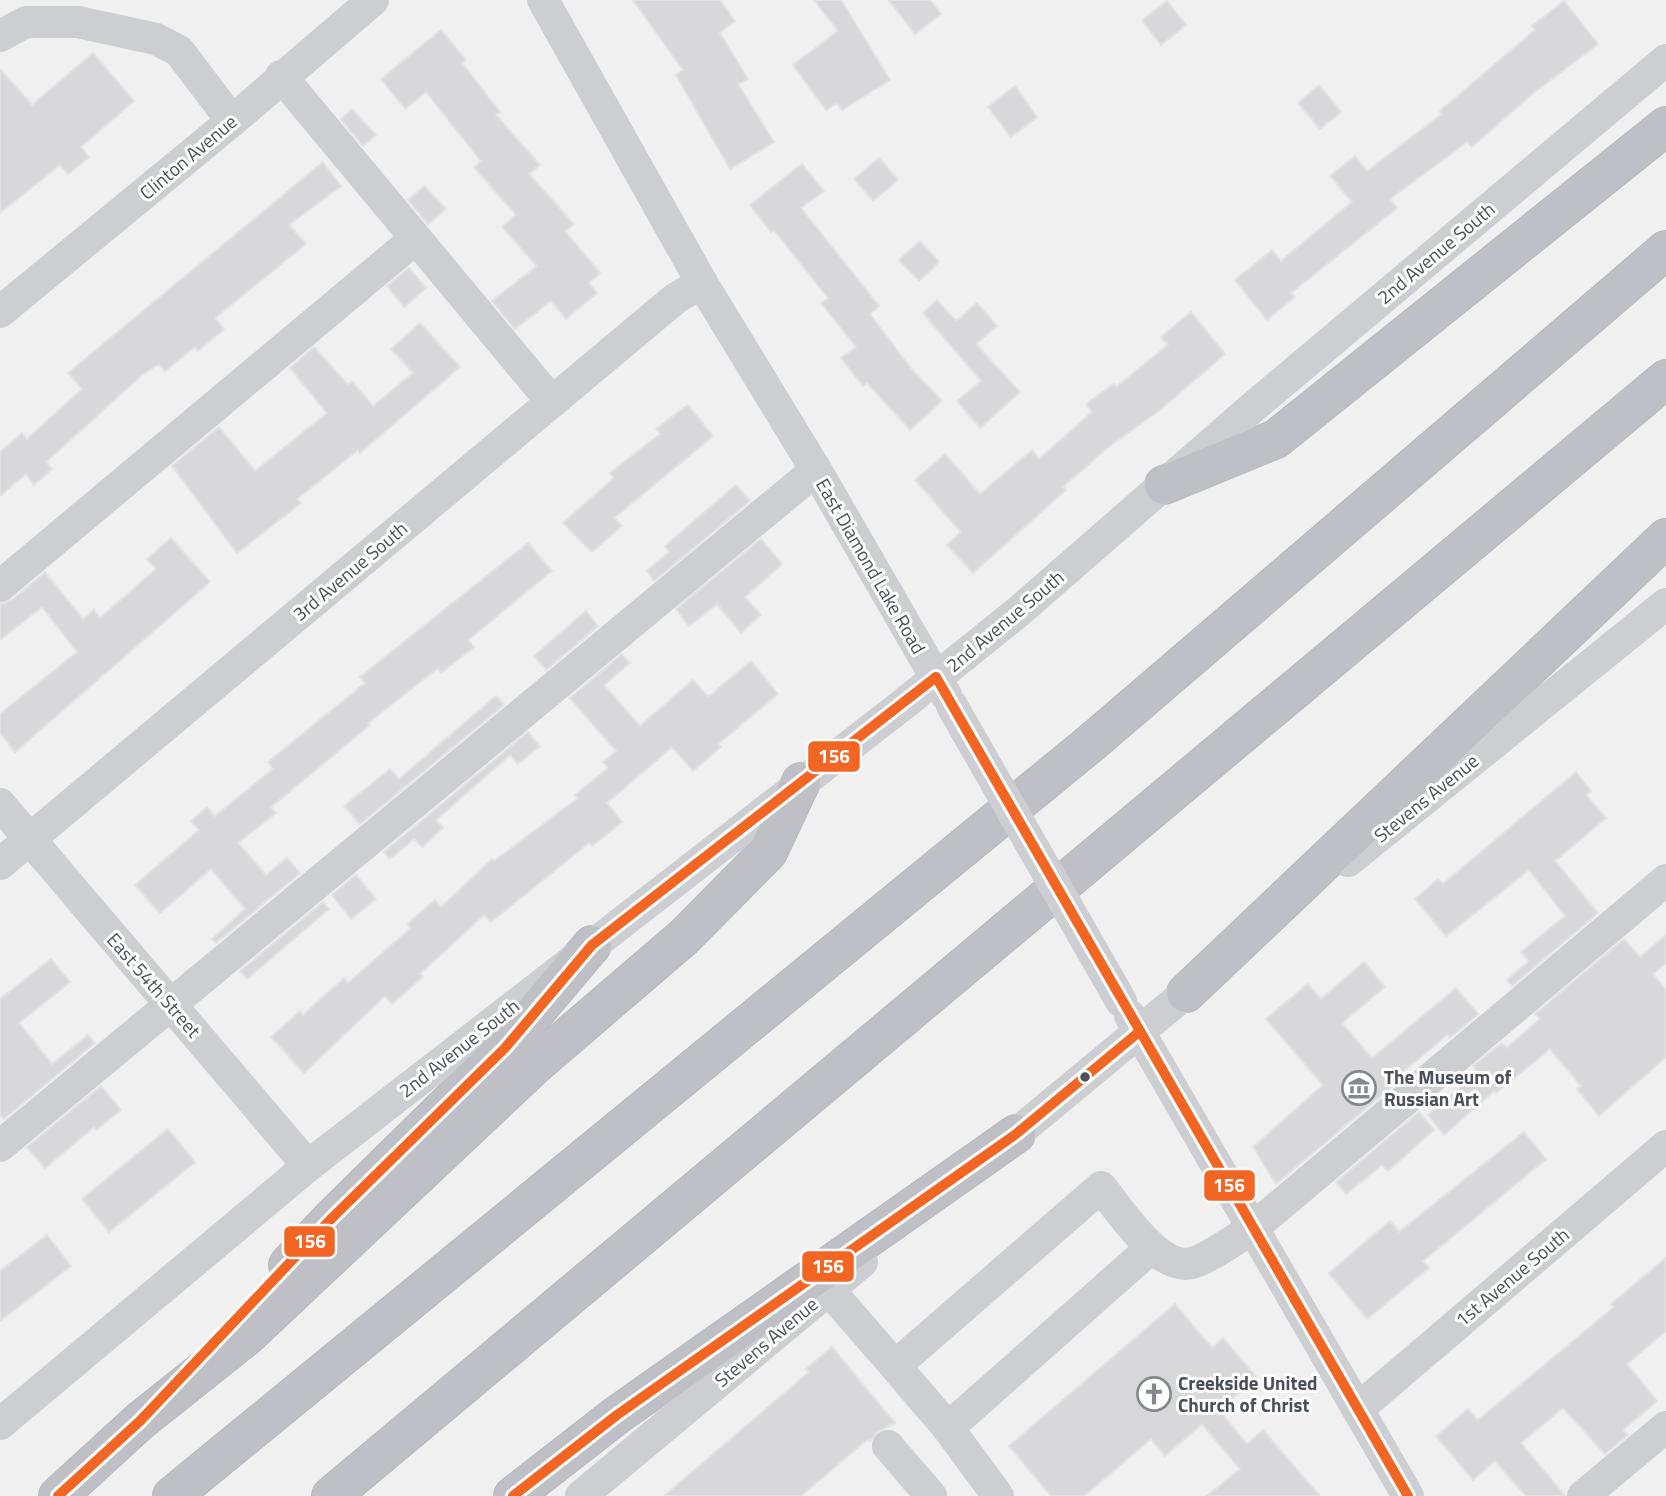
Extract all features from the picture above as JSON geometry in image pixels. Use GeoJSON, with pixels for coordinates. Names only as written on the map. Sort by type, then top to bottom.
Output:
{"type":"FeatureCollection","features":[{"type":"Feature","properties":{"kind":"highway"},"geometry":{"type":"LineString","coordinates":[[1164,485],[1276,439],[1666,126]]}},
{"type":"Feature","properties":{"kind":"highway"},"geometry":{"type":"LineString","coordinates":[[172,1496],[1091,743],[1666,250]]}},
{"type":"Feature","properties":{"kind":"highway"},"geometry":{"type":"LineString","coordinates":[[331,1496],[1666,379]]}},
{"type":"Feature","properties":{"kind":"highway"},"geometry":{"type":"LineString","coordinates":[[1471,544],[1666,413]]}},
{"type":"Feature","properties":{"kind":"highway"},"geometry":{"type":"LineString","coordinates":[[1186,993],[1666,538]]}},
{"type":"Feature","properties":{"kind":"highway"},"geometry":{"type":"LineString","coordinates":[[58,1496],[140,1421],[248,1335],[536,1064],[684,937],[768,852],[801,782]]}},
{"type":"Feature","properties":{"kind":"highway"},"geometry":{"type":"LineString","coordinates":[[140,1421],[332,1218],[505,1048],[592,945]]}},
{"type":"Feature","properties":{"kind":"highway"},"geometry":{"type":"LineString","coordinates":[[513,1496],[617,1415],[1016,1134]]}},
{"type":"Feature","properties":{"kind":"street","name":"Clinton Avenue"},"geometry":{"type":"LineString","coordinates":[[0,312],[232,121],[281,76],[373,0]]}},
{"type":"Feature","properties":{"kind":"street","name":"East Diamond Lake Road"},"geometry":{"type":"LineString","coordinates":[[543,0],[702,282],[816,470],[1408,1496]]}},
{"type":"Feature","properties":{"kind":"street"},"geometry":{"type":"LineString","coordinates":[[0,36],[26,22],[79,22],[156,39],[179,51],[232,121]]}},
{"type":"Feature","properties":{"kind":"street","name":"2nd Avenue South"},"geometry":{"type":"LineString","coordinates":[[0,1424],[308,1166],[1018,612],[1666,60]]}},
{"type":"Feature","properties":{"kind":"street"},"geometry":{"type":"LineString","coordinates":[[281,76],[552,402]]}},
{"type":"Feature","properties":{"kind":"street"},"geometry":{"type":"LineString","coordinates":[[0,586],[415,239]]}},
{"type":"Feature","properties":{"kind":"street","name":"3rd Avenue South"},"geometry":{"type":"LineString","coordinates":[[0,864],[676,298],[702,282]]}},
{"type":"Feature","properties":{"kind":"street"},"geometry":{"type":"LineString","coordinates":[[0,1146],[170,1002],[816,470]]}},
{"type":"Feature","properties":{"kind":"street","name":"Stevens Avenue"},"geometry":{"type":"LineString","coordinates":[[582,1496],[1186,993],[1666,604]]}},
{"type":"Feature","properties":{"kind":"street","name":"East 54th Street"},"geometry":{"type":"LineString","coordinates":[[0,804],[308,1166]]}},
{"type":"Feature","properties":{"kind":"street"},"geometry":{"type":"LineString","coordinates":[[895,1366],[1101,1187],[1151,1248],[1175,1263],[1191,1263],[1253,1228],[1666,880]]}},
{"type":"Feature","properties":{"kind":"street","name":"1st Avenue South"},"geometry":{"type":"LineString","coordinates":[[1358,1409],[1666,1146]]}},
{"type":"Feature","properties":{"kind":"street"},"geometry":{"type":"LineString","coordinates":[[948,1428],[1151,1248]]}},
{"type":"Feature","properties":{"kind":"street"},"geometry":{"type":"LineString","coordinates":[[829,1290],[948,1428],[998,1496]]}},
{"type":"Feature","properties":{"kind":"street"},"geometry":{"type":"LineString","coordinates":[[1583,1496],[1666,1427]]}},
{"type":"Feature","properties":{"kind":"street"},"geometry":{"type":"LineString","coordinates":[[888,1446],[931,1496]]}},
{"type":"Feature","properties":{"kind":"building"},"geometry":{"type":"Polygon","coordinates":[[[633,0],[720,0],[735,21],[720,33],[748,79],[738,84],[774,142],[730,169],[676,75],[683,70],[633,0]]]}},
{"type":"Feature","properties":{"kind":"building"},"geometry":{"type":"Polygon","coordinates":[[[814,0],[841,0],[890,80],[842,110],[837,103],[826,110],[793,65],[838,31],[814,0]]]}},
{"type":"Feature","properties":{"kind":"building"},"geometry":{"type":"Polygon","coordinates":[[[889,0],[930,0],[941,14],[915,34],[889,0]]]}},
{"type":"Feature","properties":{"kind":"building"},"geometry":{"type":"Polygon","coordinates":[[[1167,1],[1186,25],[1161,45],[1142,20],[1167,1]]]}},
{"type":"Feature","properties":{"kind":"building"},"geometry":{"type":"Polygon","coordinates":[[[1564,1],[1598,44],[1531,95],[1472,147],[1467,142],[1390,199],[1397,208],[1291,293],[1295,297],[1267,320],[1235,280],[1272,250],[1281,261],[1352,202],[1330,176],[1355,156],[1367,171],[1442,114],[1440,111],[1535,30],[1532,26],[1564,1]]]}},
{"type":"Feature","properties":{"kind":"building"},"geometry":{"type":"Polygon","coordinates":[[[441,30],[466,60],[462,63],[500,112],[496,115],[540,165],[529,174],[574,224],[565,231],[600,273],[589,283],[597,293],[566,319],[551,301],[515,329],[492,301],[537,266],[502,227],[516,215],[474,167],[481,161],[426,92],[405,109],[381,79],[441,30]]]}},
{"type":"Feature","properties":{"kind":"building"},"geometry":{"type":"Polygon","coordinates":[[[93,53],[134,101],[81,147],[89,157],[68,174],[60,165],[0,213],[0,69],[32,105],[93,53]]]}},
{"type":"Feature","properties":{"kind":"building"},"geometry":{"type":"Polygon","coordinates":[[[1319,85],[1341,112],[1320,129],[1298,103],[1319,85]]]}},
{"type":"Feature","properties":{"kind":"building"},"geometry":{"type":"Polygon","coordinates":[[[1015,86],[1037,117],[1011,137],[988,107],[1015,86]]]}},
{"type":"Feature","properties":{"kind":"building"},"geometry":{"type":"Polygon","coordinates":[[[352,109],[376,135],[363,146],[341,119],[352,109]]]}},
{"type":"Feature","properties":{"kind":"building"},"geometry":{"type":"Polygon","coordinates":[[[879,158],[898,180],[873,201],[854,179],[879,158]]]}},
{"type":"Feature","properties":{"kind":"building"},"geometry":{"type":"Polygon","coordinates":[[[323,162],[341,186],[289,225],[306,244],[215,318],[224,329],[198,351],[195,347],[165,371],[159,364],[142,375],[46,462],[52,469],[34,485],[26,474],[0,496],[0,452],[22,433],[27,439],[82,389],[68,373],[323,162]]]}},
{"type":"Feature","properties":{"kind":"building"},"geometry":{"type":"Polygon","coordinates":[[[802,164],[824,191],[801,208],[879,306],[870,314],[910,367],[942,401],[910,430],[867,383],[863,386],[841,358],[856,347],[821,303],[828,298],[774,230],[771,232],[750,205],[802,164]]]}},
{"type":"Feature","properties":{"kind":"building"},"geometry":{"type":"Polygon","coordinates":[[[424,186],[446,209],[428,224],[408,200],[424,186]]]}},
{"type":"Feature","properties":{"kind":"building"},"geometry":{"type":"Polygon","coordinates":[[[920,241],[939,262],[919,281],[899,260],[920,241]]]}},
{"type":"Feature","properties":{"kind":"building"},"geometry":{"type":"Polygon","coordinates":[[[409,268],[426,288],[404,307],[387,286],[409,268]]]}},
{"type":"Feature","properties":{"kind":"building"},"geometry":{"type":"Polygon","coordinates":[[[937,300],[956,321],[977,303],[997,326],[976,344],[1020,392],[980,428],[957,401],[981,381],[923,313],[937,300]]]}},
{"type":"Feature","properties":{"kind":"building"},"geometry":{"type":"Polygon","coordinates":[[[1191,312],[1225,354],[1160,410],[1107,448],[1063,487],[1066,490],[973,573],[947,545],[961,532],[915,480],[945,454],[980,494],[1032,450],[1039,459],[1092,412],[1086,404],[1114,384],[1116,387],[1168,345],[1161,337],[1191,312]]]}},
{"type":"Feature","properties":{"kind":"building"},"geometry":{"type":"Polygon","coordinates":[[[420,323],[460,367],[360,453],[358,450],[297,499],[301,503],[237,553],[172,466],[219,427],[255,471],[327,413],[290,368],[314,347],[348,385],[352,381],[373,406],[413,373],[391,349],[420,323]]]}},
{"type":"Feature","properties":{"kind":"building"},"geometry":{"type":"Polygon","coordinates":[[[688,405],[713,436],[614,518],[622,526],[592,552],[563,523],[614,478],[610,473],[660,434],[656,429],[688,405]]]}},
{"type":"Feature","properties":{"kind":"building"},"geometry":{"type":"Polygon","coordinates":[[[736,485],[750,501],[654,581],[647,571],[669,552],[665,546],[736,485]]]}},
{"type":"Feature","properties":{"kind":"building"},"geometry":{"type":"Polygon","coordinates":[[[171,538],[210,582],[15,752],[0,733],[0,714],[77,652],[42,607],[0,640],[0,604],[12,600],[45,572],[83,619],[94,610],[100,618],[156,569],[147,559],[171,538]]]}},
{"type":"Feature","properties":{"kind":"building"},"geometry":{"type":"Polygon","coordinates":[[[761,539],[782,564],[745,597],[761,615],[741,633],[717,604],[689,626],[676,609],[761,539]]]}},
{"type":"Feature","properties":{"kind":"building"},"geometry":{"type":"Polygon","coordinates":[[[528,543],[552,571],[468,640],[474,647],[441,673],[438,668],[368,723],[370,725],[271,807],[276,813],[238,843],[266,875],[287,858],[300,873],[216,943],[212,939],[245,909],[211,869],[160,913],[135,885],[199,830],[191,821],[207,807],[215,816],[273,769],[268,762],[365,683],[360,677],[528,543]]]}},
{"type":"Feature","properties":{"kind":"building"},"geometry":{"type":"Polygon","coordinates":[[[586,611],[598,626],[546,670],[534,656],[586,611]]]}},
{"type":"Feature","properties":{"kind":"building"},"geometry":{"type":"Polygon","coordinates":[[[622,654],[630,663],[604,685],[640,726],[693,680],[708,697],[751,661],[778,694],[718,744],[721,747],[693,771],[672,747],[607,803],[622,822],[592,846],[589,843],[491,922],[484,915],[420,974],[423,977],[392,1004],[385,996],[304,1073],[271,1037],[300,1011],[303,1015],[344,978],[348,983],[411,928],[407,924],[435,900],[441,907],[492,859],[494,861],[578,798],[575,795],[608,768],[603,762],[616,751],[570,698],[622,654]]]}},
{"type":"Feature","properties":{"kind":"building"},"geometry":{"type":"Polygon","coordinates":[[[496,696],[504,705],[360,824],[344,806],[390,769],[399,779],[496,696]]]}},
{"type":"Feature","properties":{"kind":"building"},"geometry":{"type":"Polygon","coordinates":[[[528,732],[540,746],[518,764],[510,755],[436,820],[443,828],[422,847],[414,839],[390,859],[384,852],[528,732]]]}},
{"type":"Feature","properties":{"kind":"building"},"geometry":{"type":"Polygon","coordinates":[[[1576,772],[1591,791],[1586,795],[1606,818],[1555,861],[1598,913],[1512,986],[1507,980],[1529,961],[1521,952],[1565,916],[1529,870],[1446,936],[1415,899],[1438,879],[1443,884],[1576,772]]]}},
{"type":"Feature","properties":{"kind":"building"},"geometry":{"type":"Polygon","coordinates":[[[356,875],[376,899],[351,919],[332,895],[356,875]]]}},
{"type":"Feature","properties":{"kind":"building"},"geometry":{"type":"Polygon","coordinates":[[[323,902],[329,909],[247,979],[240,971],[323,902]]]}},
{"type":"Feature","properties":{"kind":"building"},"geometry":{"type":"Polygon","coordinates":[[[1666,935],[1666,963],[1653,974],[1666,990],[1666,1057],[1599,1116],[1577,1089],[1581,1086],[1550,1049],[1496,1093],[1494,1091],[1444,1135],[1428,1115],[1478,1072],[1473,1066],[1502,1043],[1506,1048],[1540,1019],[1535,1014],[1624,939],[1640,957],[1666,935]]]}},
{"type":"Feature","properties":{"kind":"building"},"geometry":{"type":"Polygon","coordinates":[[[51,959],[70,982],[19,1023],[52,1064],[88,1035],[95,1043],[4,1119],[0,1115],[0,999],[51,959]]]}},
{"type":"Feature","properties":{"kind":"building","name":"The Museum of Russian Art"},"geometry":{"type":"Polygon","coordinates":[[[1364,962],[1385,987],[1342,1023],[1372,1058],[1456,988],[1478,1014],[1450,1038],[1447,1035],[1392,1081],[1395,1084],[1276,1184],[1253,1147],[1323,1085],[1266,1019],[1308,984],[1321,999],[1364,962]]]}},
{"type":"Feature","properties":{"kind":"building"},"geometry":{"type":"Polygon","coordinates":[[[101,1086],[121,1110],[96,1130],[94,1127],[45,1168],[27,1147],[101,1086]]]}},
{"type":"Feature","properties":{"kind":"building"},"geometry":{"type":"Polygon","coordinates":[[[1419,1112],[1434,1130],[1388,1171],[1382,1165],[1346,1194],[1336,1182],[1419,1112]]]}},
{"type":"Feature","properties":{"kind":"building"},"geometry":{"type":"Polygon","coordinates":[[[168,1129],[195,1162],[109,1232],[82,1199],[168,1129]]]}},
{"type":"Feature","properties":{"kind":"building"},"geometry":{"type":"Polygon","coordinates":[[[1524,1132],[1546,1159],[1423,1261],[1429,1268],[1367,1319],[1329,1273],[1390,1221],[1399,1232],[1524,1132]]]}},
{"type":"Feature","properties":{"kind":"building"},"geometry":{"type":"Polygon","coordinates":[[[47,1235],[71,1266],[0,1321],[0,1271],[47,1235]]]}},
{"type":"Feature","properties":{"kind":"building"},"geometry":{"type":"Polygon","coordinates":[[[1666,1258],[1666,1331],[1627,1364],[1657,1401],[1623,1430],[1628,1435],[1605,1454],[1563,1408],[1521,1443],[1565,1496],[1526,1496],[1495,1461],[1473,1480],[1436,1436],[1468,1409],[1478,1420],[1614,1307],[1611,1304],[1666,1258]]]}},
{"type":"Feature","properties":{"kind":"building","name":"Creekside United Church of Christ"},"geometry":{"type":"Polygon","coordinates":[[[1175,1304],[1212,1348],[1223,1338],[1257,1378],[1219,1410],[1247,1444],[1263,1430],[1320,1496],[1207,1496],[1240,1469],[1202,1424],[1165,1456],[1151,1439],[1084,1496],[1051,1496],[1009,1446],[1175,1304]]]}},
{"type":"Feature","properties":{"kind":"building"},"geometry":{"type":"Polygon","coordinates":[[[832,1347],[895,1423],[877,1432],[870,1441],[868,1439],[801,1496],[664,1496],[809,1372],[806,1369],[832,1347]]]}},
{"type":"Feature","properties":{"kind":"transit line","name":"156"},"geometry":{"type":"LineString","coordinates":[[58,1496],[140,1421],[332,1218],[505,1048],[592,945],[936,677],[1408,1496]]}},
{"type":"Feature","properties":{"kind":"transit line","name":"156"},"geometry":{"type":"LineString","coordinates":[[513,1496],[617,1415],[1016,1134],[1139,1032]]}},
{"type":"Feature","properties":{"kind":"place","name":"The Museum of Russian Art"},"geometry":{"type":"Point","coordinates":[1359,1088]}},
{"type":"Feature","properties":{"kind":"place","name":"Creekside United Church of Christ"},"geometry":{"type":"Point","coordinates":[1154,1394]}}]}
